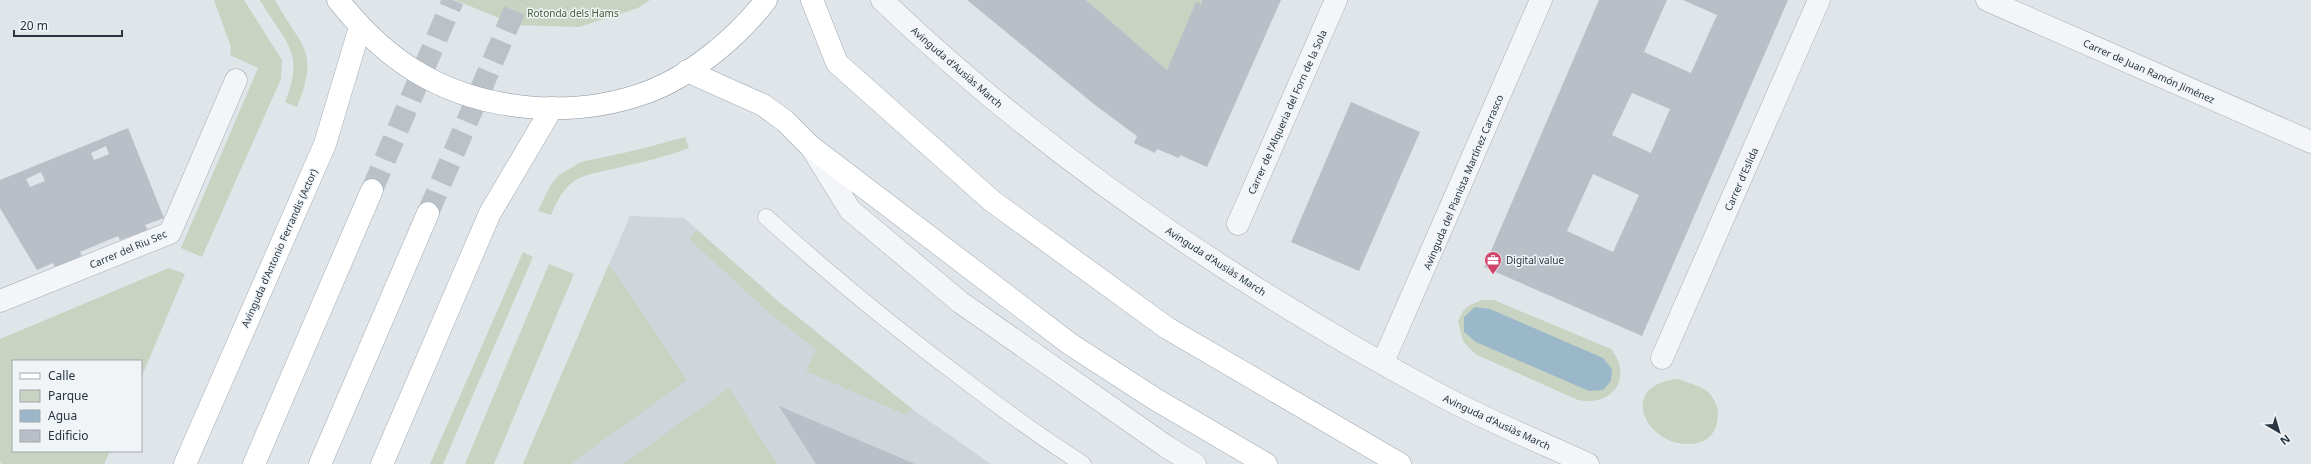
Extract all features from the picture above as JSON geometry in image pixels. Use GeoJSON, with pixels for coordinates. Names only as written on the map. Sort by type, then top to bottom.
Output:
{"type":"FeatureCollection","features":[{"type":"Feature","properties":{"kind":"main road"},"geometry":{"type":"LineString","coordinates":[[338,0],[360,27],[398,59],[416,71],[448,87],[482,99],[516,106],[552,108],[599,104],[646,93],[687,72],[722,47],[753,18],[766,0]]}},
{"type":"Feature","properties":{"kind":"main road"},"geometry":{"type":"LineString","coordinates":[[812,0],[837,63],[992,201],[1167,328],[1400,464]]}},
{"type":"Feature","properties":{"kind":"main road","name":"Avinguda d'Antonio Ferrandis (Actor)"},"geometry":{"type":"LineString","coordinates":[[185,464],[325,144],[360,27]]}},
{"type":"Feature","properties":{"kind":"main road"},"geometry":{"type":"LineString","coordinates":[[687,72],[763,105],[785,121],[810,146],[1070,344],[1155,398],[1266,464]]}},
{"type":"Feature","properties":{"kind":"main road"},"geometry":{"type":"LineString","coordinates":[[382,464],[490,213],[552,108]]}},
{"type":"Feature","properties":{"kind":"main road"},"geometry":{"type":"LineString","coordinates":[[254,464],[372,190]]}},
{"type":"Feature","properties":{"kind":"main road"},"geometry":{"type":"LineString","coordinates":[[320,464],[428,213]]}},
{"type":"Feature","properties":{"kind":"street","name":"Avinguda d'Ausiàs March"},"geometry":{"type":"LineString","coordinates":[[882,0],[986,93],[1131,205],[1258,289],[1439,395],[1588,464]]}},
{"type":"Feature","properties":{"kind":"street","name":"Carrer de l'Alqueria del Forn de la Sola"},"geometry":{"type":"LineString","coordinates":[[1238,224],[1336,0]]}},
{"type":"Feature","properties":{"kind":"street","name":"Avinguda del Pianista Martínez Carrasco"},"geometry":{"type":"LineString","coordinates":[[1383,362],[1541,0]]}},
{"type":"Feature","properties":{"kind":"street","name":"Carrer d'Eslida"},"geometry":{"type":"LineString","coordinates":[[1662,358],[1819,0]]}},
{"type":"Feature","properties":{"kind":"street","name":"Carrer de Juan Ramón Jiménez"},"geometry":{"type":"LineString","coordinates":[[1987,0],[2311,142]]}},
{"type":"Feature","properties":{"kind":"street","name":"Carrer del Riu Sec"},"geometry":{"type":"LineString","coordinates":[[0,301],[170,232],[236,80]]}},
{"type":"Feature","properties":{"kind":"street"},"geometry":{"type":"LineString","coordinates":[[810,146],[850,210],[960,302],[1167,447],[1196,464]]}},
{"type":"Feature","properties":{"kind":"lane"},"geometry":{"type":"LineString","coordinates":[[766,217],[832,277],[892,325],[1030,430],[1083,464]]}},
{"type":"Feature","properties":{"kind":"shaded area"},"geometry":{"type":"Polygon","coordinates":[[[630,216],[684,218],[779,302],[912,409],[991,464],[523,464],[630,216]]]}},
{"type":"Feature","properties":{"kind":"green space"},"geometry":{"type":"Polygon","coordinates":[[[214,0],[244,0],[282,60],[281,79],[202,257],[181,248],[258,68],[230,55],[231,47],[214,0]]]}},
{"type":"Feature","properties":{"kind":"green space"},"geometry":{"type":"Polygon","coordinates":[[[260,0],[275,0],[304,49],[307,60],[307,72],[304,88],[297,107],[285,102],[294,70],[293,58],[284,37],[260,0]]]}},
{"type":"Feature","properties":{"kind":"green space","name":"Rotonda dels Hams"},"geometry":{"type":"Polygon","coordinates":[[[455,0],[650,0],[638,8],[579,27],[516,25],[455,0]]]}},
{"type":"Feature","properties":{"kind":"green space"},"geometry":{"type":"Polygon","coordinates":[[[1086,0],[1202,0],[1167,70],[1086,0]]]}},
{"type":"Feature","properties":{"kind":"green space"},"geometry":{"type":"Polygon","coordinates":[[[685,137],[689,148],[647,161],[596,173],[578,179],[564,191],[551,215],[538,211],[550,186],[559,175],[581,162],[637,150],[685,137]]]}},
{"type":"Feature","properties":{"kind":"green space"},"geometry":{"type":"Polygon","coordinates":[[[697,230],[779,302],[912,409],[906,415],[806,371],[816,349],[774,317],[689,239],[697,230]]]}},
{"type":"Feature","properties":{"kind":"green space"},"geometry":{"type":"Polygon","coordinates":[[[523,252],[533,257],[443,464],[430,464],[523,252]]]}},
{"type":"Feature","properties":{"kind":"green space"},"geometry":{"type":"Polygon","coordinates":[[[549,264],[574,274],[494,464],[465,464],[549,264]]]}},
{"type":"Feature","properties":{"kind":"green space"},"geometry":{"type":"Polygon","coordinates":[[[609,264],[687,380],[570,464],[523,464],[609,264]]]}},
{"type":"Feature","properties":{"kind":"green space"},"geometry":{"type":"Polygon","coordinates":[[[169,268],[185,274],[142,376],[142,360],[12,360],[12,452],[110,452],[104,464],[2,464],[0,462],[0,339],[169,268]]]}},
{"type":"Feature","properties":{"kind":"green space"},"geometry":{"type":"Polygon","coordinates":[[[1482,300],[1494,300],[1611,349],[1618,360],[1620,370],[1620,380],[1616,388],[1609,395],[1601,399],[1590,401],[1578,400],[1477,355],[1463,341],[1458,321],[1463,311],[1470,305],[1482,300]]]}},
{"type":"Feature","properties":{"kind":"green space"},"geometry":{"type":"Polygon","coordinates":[[[1679,379],[1699,387],[1709,393],[1717,406],[1718,414],[1715,429],[1705,440],[1698,443],[1680,443],[1665,438],[1653,428],[1645,417],[1643,404],[1647,393],[1659,384],[1679,379]]]}},
{"type":"Feature","properties":{"kind":"green space"},"geometry":{"type":"Polygon","coordinates":[[[729,388],[777,464],[623,464],[729,388]]]}},
{"type":"Feature","properties":{"kind":"water"},"geometry":{"type":"Polygon","coordinates":[[[1475,307],[1490,309],[1603,358],[1612,369],[1611,381],[1603,390],[1589,391],[1476,342],[1464,332],[1464,317],[1475,307]]]}},
{"type":"Feature","properties":{"kind":"building"},"geometry":{"type":"Polygon","coordinates":[[[967,0],[1086,0],[1167,70],[1196,2],[1201,4],[1202,0],[1281,0],[1207,167],[1180,155],[1179,158],[1157,149],[1155,153],[1134,143],[1137,136],[1095,105],[967,0]]]}},
{"type":"Feature","properties":{"kind":"building"},"geometry":{"type":"Polygon","coordinates":[[[1599,0],[1667,0],[1644,52],[1691,73],[1717,15],[1683,0],[1788,0],[1642,336],[1484,267],[1599,0]],[[1632,93],[1612,135],[1651,153],[1670,109],[1632,93]],[[1593,174],[1567,231],[1613,252],[1639,195],[1593,174]]]}},
{"type":"Feature","properties":{"kind":"building"},"geometry":{"type":"Polygon","coordinates":[[[1351,102],[1420,132],[1359,271],[1291,242],[1351,102]]]}},
{"type":"Feature","properties":{"kind":"building"},"geometry":{"type":"Polygon","coordinates":[[[128,128],[164,218],[145,225],[148,230],[120,240],[118,236],[80,252],[82,256],[55,267],[53,263],[37,270],[0,208],[0,180],[128,128]],[[106,146],[91,153],[94,160],[109,154],[106,146]],[[41,172],[26,179],[30,187],[45,181],[41,172]]]}},
{"type":"Feature","properties":{"kind":"building"},"geometry":{"type":"Polygon","coordinates":[[[779,406],[915,464],[816,464],[779,406]]]}},
{"type":"Feature","properties":{"kind":"tunnel"},"geometry":{"type":"LineString","coordinates":[[372,190],[453,0]]}},
{"type":"Feature","properties":{"kind":"tunnel"},"geometry":{"type":"LineString","coordinates":[[428,213],[519,0]]}},
{"type":"Feature","properties":{"kind":"place","name":"Digital value"},"geometry":{"type":"Point","coordinates":[1493,275]}}]}
